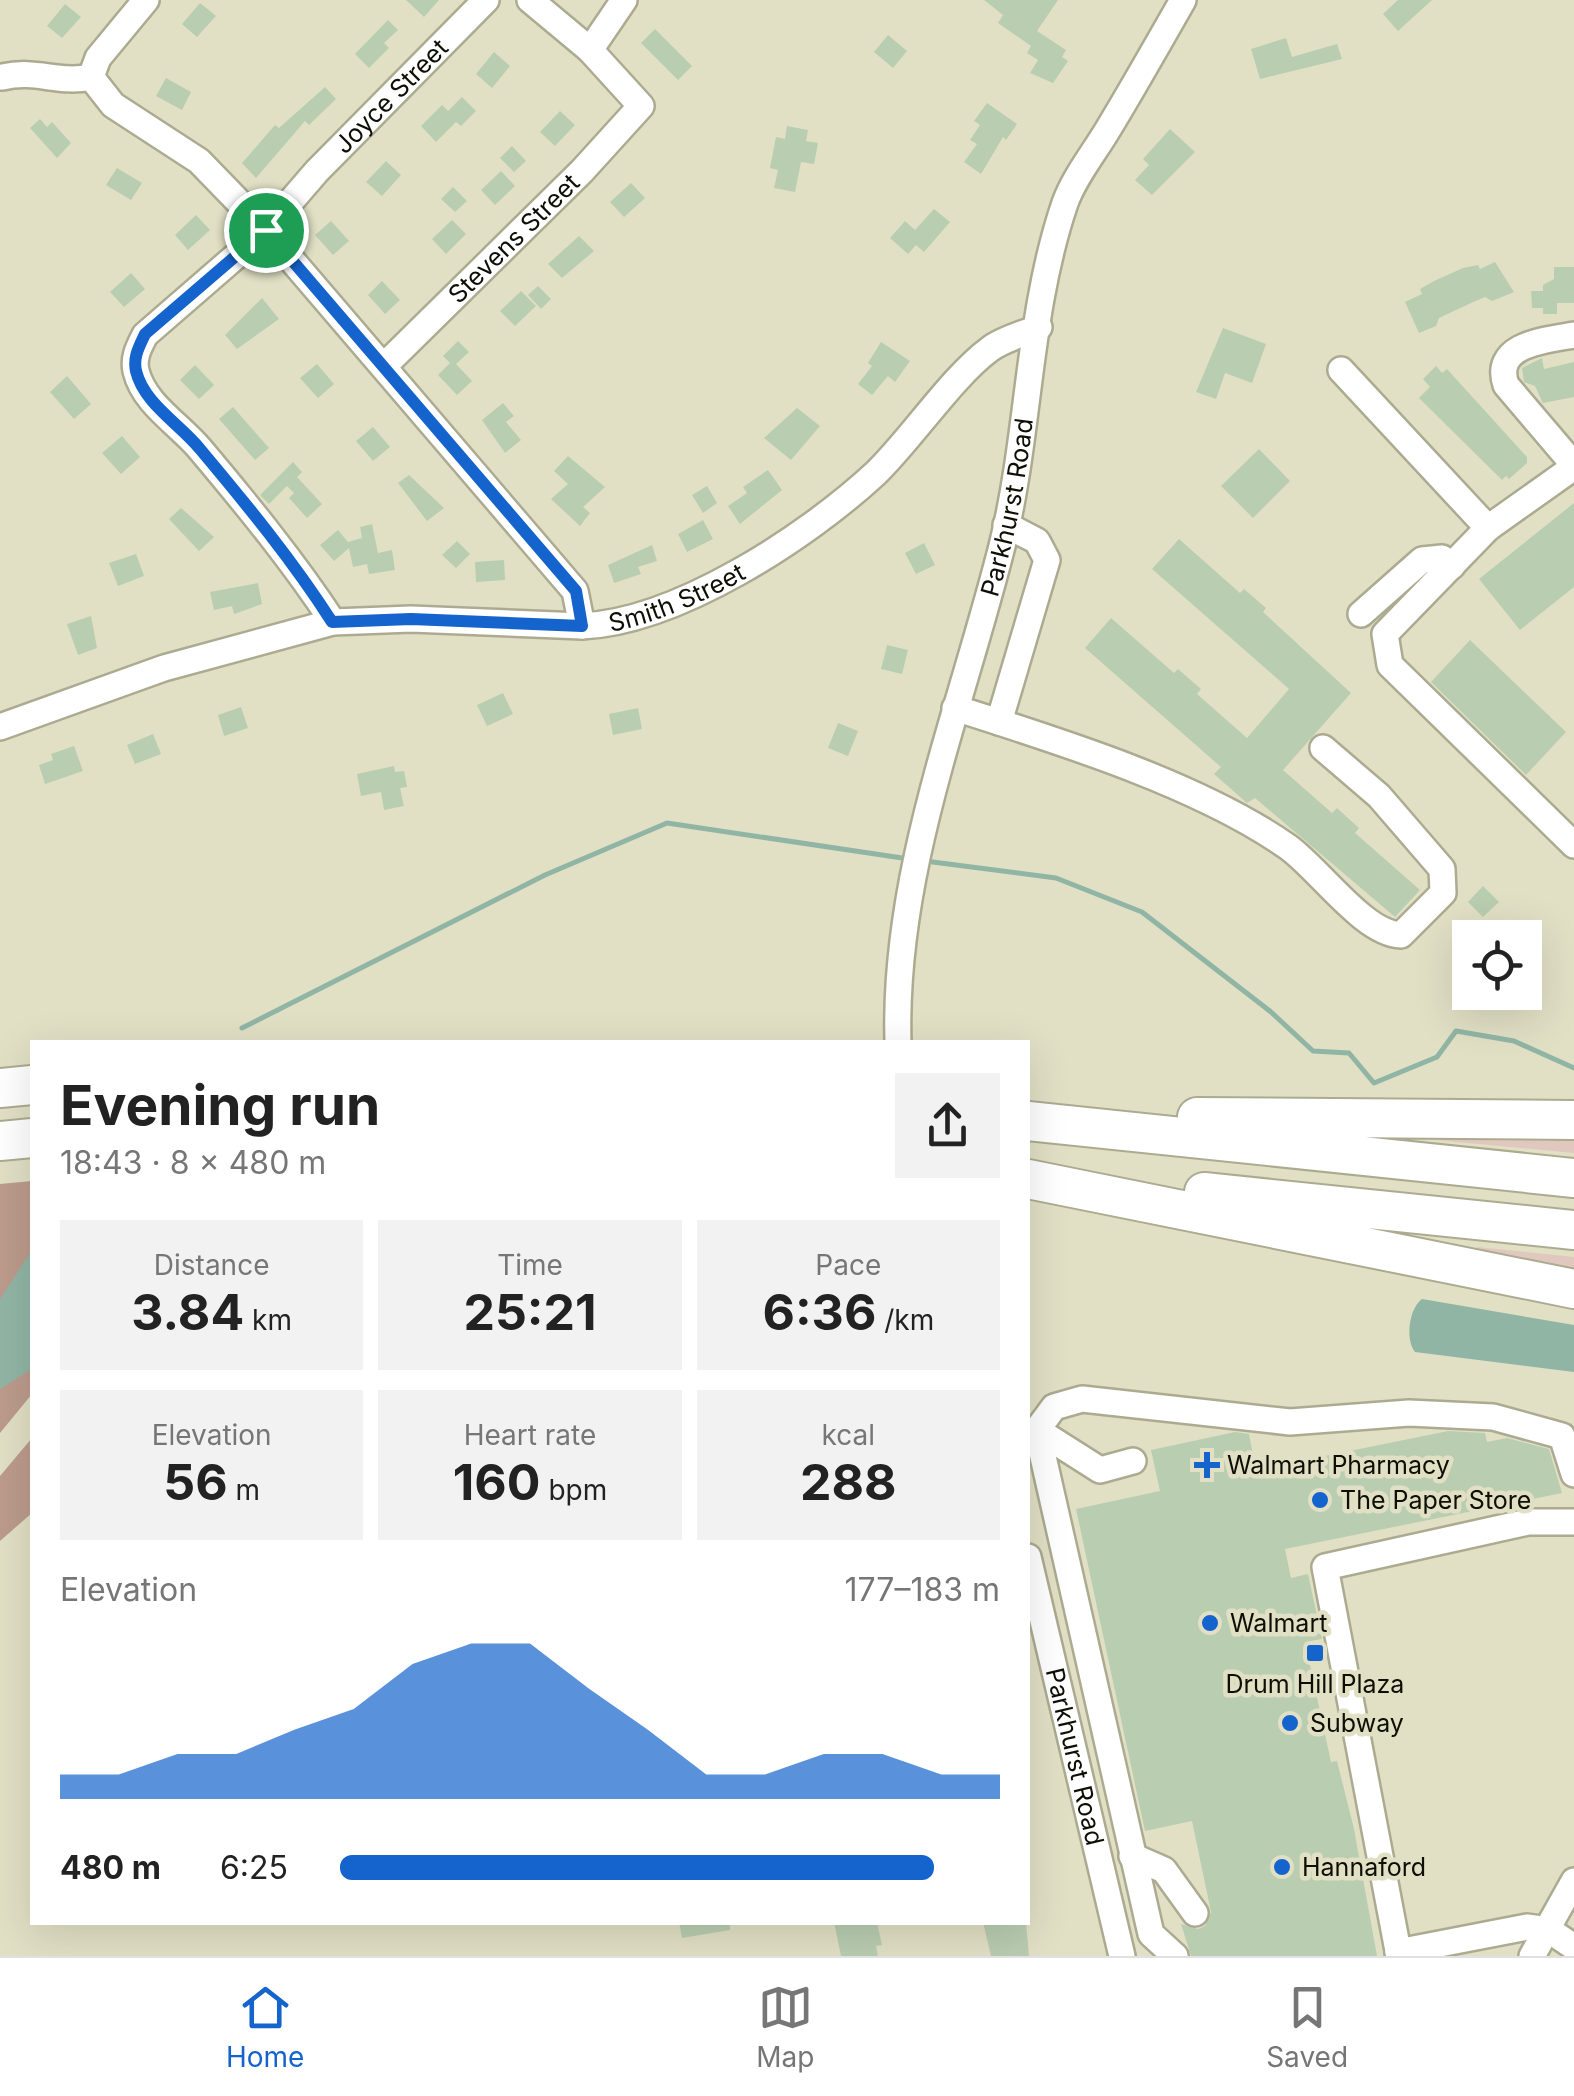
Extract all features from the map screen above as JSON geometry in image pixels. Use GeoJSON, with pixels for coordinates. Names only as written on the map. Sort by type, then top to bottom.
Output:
{"type":"FeatureCollection","features":[{"type":"Feature","properties":{"kind":"highway"},"geometry":{"type":"LineString","coordinates":[[0,1088],[30,1085]]}},
{"type":"Feature","properties":{"kind":"highway"},"geometry":{"type":"LineString","coordinates":[[1030,1118],[1574,1120]]}},
{"type":"Feature","properties":{"kind":"highway"},"geometry":{"type":"LineString","coordinates":[[1030,1118],[1574,1178]]}},
{"type":"Feature","properties":{"kind":"highway"},"geometry":{"type":"LineString","coordinates":[[0,1141],[30,1138]]}},
{"type":"Feature","properties":{"kind":"highway"},"geometry":{"type":"LineString","coordinates":[[1030,1176],[1574,1230]]}},
{"type":"Feature","properties":{"kind":"highway"},"geometry":{"type":"LineString","coordinates":[[1030,1176],[1574,1289]]}},
{"type":"Feature","properties":{"kind":"street"},"geometry":{"type":"LineString","coordinates":[[91,77],[98,58],[146,0]]}},
{"type":"Feature","properties":{"kind":"street","name":"Joyce Street"},"geometry":{"type":"LineString","coordinates":[[332,622],[296,567],[196,443],[147,396],[136,354],[145,334],[266,230],[317,171],[486,0]]}},
{"type":"Feature","properties":{"kind":"street"},"geometry":{"type":"LineString","coordinates":[[530,0],[590,50],[624,0]]}},
{"type":"Feature","properties":{"kind":"street","name":"Parkhurst Road"},"geometry":{"type":"LineString","coordinates":[[898,1040],[904,942],[916,871],[926,820],[1006,524],[1026,375],[1039,327],[1048,261],[1066,198],[1184,0]]}},
{"type":"Feature","properties":{"kind":"street","name":"Stevens Street"},"geometry":{"type":"LineString","coordinates":[[384,366],[582,171],[641,106],[590,50]]}},
{"type":"Feature","properties":{"kind":"street"},"geometry":{"type":"LineString","coordinates":[[2,77],[31,70],[67,82],[91,77]]}},
{"type":"Feature","properties":{"kind":"street"},"geometry":{"type":"LineString","coordinates":[[91,77],[113,105],[199,160],[266,230],[576,591],[582,626]]}},
{"type":"Feature","properties":{"kind":"street","name":"Smith Street"},"geometry":{"type":"LineString","coordinates":[[0,727],[164,668],[332,622],[411,619],[582,626],[632,620],[656,612],[804,528],[875,474],[990,348],[1039,327]]}},
{"type":"Feature","properties":{"kind":"street"},"geometry":{"type":"LineString","coordinates":[[1574,334],[1515,351],[1504,362],[1502,374],[1506,385],[1574,466],[1488,528],[1385,634],[1390,665],[1574,845]]}},
{"type":"Feature","properties":{"kind":"street"},"geometry":{"type":"LineString","coordinates":[[1341,370],[1488,528]]}},
{"type":"Feature","properties":{"kind":"street"},"geometry":{"type":"LineString","coordinates":[[999,722],[1046,560],[1036,541],[1006,524]]}},
{"type":"Feature","properties":{"kind":"street"},"geometry":{"type":"LineString","coordinates":[[1361,614],[1422,560],[1442,558],[1452,566]]}},
{"type":"Feature","properties":{"kind":"street"},"geometry":{"type":"LineString","coordinates":[[956,708],[1232,815],[1289,848],[1386,933],[1401,935],[1443,894],[1442,869],[1379,796],[1322,748]]}},
{"type":"Feature","properties":{"kind":"street"},"geometry":{"type":"LineString","coordinates":[[1032,1432],[1054,1407],[1082,1399],[1290,1422],[1409,1413],[1493,1417],[1562,1436],[1574,1474]]}},
{"type":"Feature","properties":{"kind":"street"},"geometry":{"type":"LineString","coordinates":[[1032,1432],[1100,1470],[1133,1461]]}},
{"type":"Feature","properties":{"kind":"street"},"geometry":{"type":"LineString","coordinates":[[1032,1432],[1151,1934],[1175,1956]]}},
{"type":"Feature","properties":{"kind":"street"},"geometry":{"type":"LineString","coordinates":[[1574,1522],[1528,1522],[1325,1568],[1399,1954],[1497,1931],[1548,1930],[1574,1947]]}},
{"type":"Feature","properties":{"kind":"street","name":"Parkhurst Road"},"geometry":{"type":"LineString","coordinates":[[1030,1576],[1120,1949]]}},
{"type":"Feature","properties":{"kind":"street"},"geometry":{"type":"LineString","coordinates":[[1096,1845],[1130,1847],[1164,1870],[1195,1913]]}},
{"type":"Feature","properties":{"kind":"street"},"geometry":{"type":"LineString","coordinates":[[1532,1956],[1573,1884]]}},
{"type":"Feature","properties":{"kind":"street"},"geometry":{"type":"LineString","coordinates":[[1120,1949],[1151,1934]]}},
{"type":"Feature","properties":{"kind":"shaded area"},"geometry":{"type":"Polygon","coordinates":[[[1574,1134],[1574,1153],[1404,1137],[1574,1134]]]}},
{"type":"Feature","properties":{"kind":"shaded area"},"geometry":{"type":"Polygon","coordinates":[[[30,1181],[30,1396],[0,1433],[0,1184],[30,1181]]]}},
{"type":"Feature","properties":{"kind":"shaded area"},"geometry":{"type":"Polygon","coordinates":[[[1477,1247],[1574,1257],[1574,1274],[1476,1254],[1477,1247]]]}},
{"type":"Feature","properties":{"kind":"shaded area"},"geometry":{"type":"Polygon","coordinates":[[[30,1253],[30,1370],[0,1389],[0,1299],[30,1253]]]}},
{"type":"Feature","properties":{"kind":"shaded area"},"geometry":{"type":"Polygon","coordinates":[[[1422,1299],[1574,1325],[1574,1372],[1415,1352],[1410,1324],[1422,1299]]]}},
{"type":"Feature","properties":{"kind":"shaded area"},"geometry":{"type":"Polygon","coordinates":[[[30,1440],[30,1515],[0,1541],[0,1476],[30,1440]]]}},
{"type":"Feature","properties":{"kind":"building"},"geometry":{"type":"Polygon","coordinates":[[[406,0],[439,0],[424,17],[406,0]]]}},
{"type":"Feature","properties":{"kind":"building"},"geometry":{"type":"Polygon","coordinates":[[[984,0],[1058,0],[1037,31],[1066,50],[1062,57],[1068,61],[1053,83],[1030,73],[1038,60],[1027,53],[1031,46],[998,23],[1003,15],[984,0]]]}},
{"type":"Feature","properties":{"kind":"building"},"geometry":{"type":"Polygon","coordinates":[[[1398,0],[1432,0],[1398,31],[1383,14],[1398,0]]]}},
{"type":"Feature","properties":{"kind":"building"},"geometry":{"type":"Polygon","coordinates":[[[200,3],[216,16],[197,37],[182,24],[200,3]]]}},
{"type":"Feature","properties":{"kind":"building"},"geometry":{"type":"Polygon","coordinates":[[[65,4],[81,17],[62,38],[47,26],[65,4]]]}},
{"type":"Feature","properties":{"kind":"building"},"geometry":{"type":"Polygon","coordinates":[[[388,20],[398,30],[384,43],[389,48],[369,68],[355,54],[388,20]]]}},
{"type":"Feature","properties":{"kind":"building"},"geometry":{"type":"Polygon","coordinates":[[[655,29],[692,66],[678,80],[641,43],[655,29]]]}},
{"type":"Feature","properties":{"kind":"building"},"geometry":{"type":"Polygon","coordinates":[[[888,35],[907,51],[893,68],[874,52],[888,35]]]}},
{"type":"Feature","properties":{"kind":"building"},"geometry":{"type":"Polygon","coordinates":[[[1286,38],[1292,57],[1337,44],[1342,59],[1260,79],[1251,49],[1286,38]]]}},
{"type":"Feature","properties":{"kind":"building"},"geometry":{"type":"Polygon","coordinates":[[[494,52],[510,66],[492,88],[476,74],[494,52]]]}},
{"type":"Feature","properties":{"kind":"building"},"geometry":{"type":"Polygon","coordinates":[[[166,78],[191,92],[182,110],[156,96],[166,78]]]}},
{"type":"Feature","properties":{"kind":"building"},"geometry":{"type":"Polygon","coordinates":[[[325,87],[336,99],[309,125],[305,121],[256,178],[242,163],[275,125],[279,128],[325,87]]]}},
{"type":"Feature","properties":{"kind":"building"},"geometry":{"type":"Polygon","coordinates":[[[462,97],[476,111],[461,126],[456,122],[436,142],[421,126],[442,105],[448,111],[462,97]]]}},
{"type":"Feature","properties":{"kind":"building"},"geometry":{"type":"Polygon","coordinates":[[[987,103],[1017,124],[1006,140],[1003,137],[981,174],[964,162],[977,144],[970,140],[980,125],[974,121],[987,103]]]}},
{"type":"Feature","properties":{"kind":"building"},"geometry":{"type":"Polygon","coordinates":[[[560,111],[575,125],[555,146],[540,132],[560,111]]]}},
{"type":"Feature","properties":{"kind":"building"},"geometry":{"type":"Polygon","coordinates":[[[40,119],[47,127],[52,122],[71,143],[57,158],[30,128],[40,119]]]}},
{"type":"Feature","properties":{"kind":"building"},"geometry":{"type":"Polygon","coordinates":[[[787,126],[808,130],[806,141],[818,143],[814,164],[801,162],[795,192],[774,188],[778,170],[770,168],[776,137],[785,139],[787,126]]]}},
{"type":"Feature","properties":{"kind":"building"},"geometry":{"type":"Polygon","coordinates":[[[1170,129],[1195,152],[1152,195],[1135,180],[1149,165],[1143,159],[1170,129]]]}},
{"type":"Feature","properties":{"kind":"building"},"geometry":{"type":"Polygon","coordinates":[[[512,146],[526,161],[514,172],[500,158],[512,146]]]}},
{"type":"Feature","properties":{"kind":"building"},"geometry":{"type":"Polygon","coordinates":[[[386,161],[401,175],[382,196],[366,182],[386,161]]]}},
{"type":"Feature","properties":{"kind":"building"},"geometry":{"type":"Polygon","coordinates":[[[117,168],[142,183],[131,200],[106,185],[117,168]]]}},
{"type":"Feature","properties":{"kind":"building"},"geometry":{"type":"Polygon","coordinates":[[[501,171],[515,186],[495,205],[481,190],[501,171]]]}},
{"type":"Feature","properties":{"kind":"building"},"geometry":{"type":"Polygon","coordinates":[[[631,183],[645,198],[624,217],[610,202],[631,183]]]}},
{"type":"Feature","properties":{"kind":"building"},"geometry":{"type":"Polygon","coordinates":[[[453,187],[467,201],[455,212],[441,199],[453,187]]]}},
{"type":"Feature","properties":{"kind":"building"},"geometry":{"type":"Polygon","coordinates":[[[934,209],[950,222],[924,252],[916,245],[908,254],[890,238],[905,221],[915,230],[934,209]]]}},
{"type":"Feature","properties":{"kind":"building"},"geometry":{"type":"Polygon","coordinates":[[[196,215],[210,230],[188,250],[175,235],[196,215]]]}},
{"type":"Feature","properties":{"kind":"building"},"geometry":{"type":"Polygon","coordinates":[[[452,220],[466,234],[446,254],[432,239],[452,220]]]}},
{"type":"Feature","properties":{"kind":"building"},"geometry":{"type":"Polygon","coordinates":[[[331,221],[349,241],[333,255],[315,235],[331,221]]]}},
{"type":"Feature","properties":{"kind":"building"},"geometry":{"type":"Polygon","coordinates":[[[579,236],[594,251],[562,278],[548,264],[579,236]]]}},
{"type":"Feature","properties":{"kind":"building"},"geometry":{"type":"Polygon","coordinates":[[[1495,262],[1514,292],[1492,301],[1485,297],[1471,303],[1419,333],[1405,302],[1422,294],[1420,289],[1463,268],[1478,265],[1480,269],[1495,262]]]}},
{"type":"Feature","properties":{"kind":"building"},"geometry":{"type":"Polygon","coordinates":[[[1554,267],[1574,267],[1574,303],[1557,303],[1557,314],[1543,314],[1543,308],[1532,308],[1531,291],[1543,291],[1543,285],[1554,279],[1554,267]]]}},
{"type":"Feature","properties":{"kind":"building"},"geometry":{"type":"Polygon","coordinates":[[[131,273],[145,289],[124,307],[110,292],[131,273]]]}},
{"type":"Feature","properties":{"kind":"building"},"geometry":{"type":"Polygon","coordinates":[[[382,281],[400,300],[385,314],[368,295],[382,281]]]}},
{"type":"Feature","properties":{"kind":"building"},"geometry":{"type":"Polygon","coordinates":[[[538,286],[551,299],[541,309],[528,295],[538,286]]]}},
{"type":"Feature","properties":{"kind":"building"},"geometry":{"type":"Polygon","coordinates":[[[521,291],[536,306],[515,326],[500,311],[521,291]]]}},
{"type":"Feature","properties":{"kind":"building"},"geometry":{"type":"Polygon","coordinates":[[[262,298],[279,319],[237,349],[225,335],[262,298]]]}},
{"type":"Feature","properties":{"kind":"building"},"geometry":{"type":"Polygon","coordinates":[[[1223,328],[1266,344],[1252,383],[1225,373],[1216,399],[1196,392],[1223,328]]]}},
{"type":"Feature","properties":{"kind":"building"},"geometry":{"type":"Polygon","coordinates":[[[458,341],[469,352],[456,364],[472,381],[457,395],[438,375],[450,363],[443,356],[458,341]]]}},
{"type":"Feature","properties":{"kind":"building"},"geometry":{"type":"Polygon","coordinates":[[[881,342],[910,361],[895,382],[888,376],[872,395],[858,384],[872,366],[868,363],[881,342]]]}},
{"type":"Feature","properties":{"kind":"building"},"geometry":{"type":"Polygon","coordinates":[[[1542,358],[1544,369],[1574,362],[1574,397],[1543,403],[1535,386],[1524,382],[1522,368],[1542,358]]]}},
{"type":"Feature","properties":{"kind":"building"},"geometry":{"type":"Polygon","coordinates":[[[317,364],[334,384],[318,398],[300,378],[317,364]]]}},
{"type":"Feature","properties":{"kind":"building"},"geometry":{"type":"Polygon","coordinates":[[[195,365],[214,385],[199,399],[180,380],[195,365]]]}},
{"type":"Feature","properties":{"kind":"building"},"geometry":{"type":"Polygon","coordinates":[[[1436,366],[1442,373],[1447,369],[1527,457],[1527,463],[1509,479],[1506,476],[1502,480],[1419,398],[1430,387],[1423,379],[1436,366]]]}},
{"type":"Feature","properties":{"kind":"building"},"geometry":{"type":"Polygon","coordinates":[[[67,376],[91,404],[74,419],[50,392],[67,376]]]}},
{"type":"Feature","properties":{"kind":"building"},"geometry":{"type":"Polygon","coordinates":[[[503,403],[514,416],[506,422],[521,440],[505,453],[482,420],[503,403]]]}},
{"type":"Feature","properties":{"kind":"building"},"geometry":{"type":"Polygon","coordinates":[[[233,407],[269,448],[255,460],[219,419],[233,407]]]}},
{"type":"Feature","properties":{"kind":"building"},"geometry":{"type":"Polygon","coordinates":[[[797,408],[820,426],[791,460],[764,438],[797,408]]]}},
{"type":"Feature","properties":{"kind":"building"},"geometry":{"type":"Polygon","coordinates":[[[373,427],[390,447],[373,461],[356,441],[373,427]]]}},
{"type":"Feature","properties":{"kind":"building"},"geometry":{"type":"Polygon","coordinates":[[[122,436],[140,457],[121,474],[102,453],[122,436]]]}},
{"type":"Feature","properties":{"kind":"building"},"geometry":{"type":"Polygon","coordinates":[[[1259,449],[1290,481],[1253,518],[1221,486],[1259,449]]]}},
{"type":"Feature","properties":{"kind":"building"},"geometry":{"type":"Polygon","coordinates":[[[568,456],[605,487],[583,507],[590,513],[580,526],[551,499],[568,484],[554,471],[568,456]]]}},
{"type":"Feature","properties":{"kind":"building"},"geometry":{"type":"Polygon","coordinates":[[[293,462],[302,472],[297,477],[322,504],[307,518],[289,498],[294,493],[287,486],[269,504],[260,495],[293,462]]]}},
{"type":"Feature","properties":{"kind":"building"},"geometry":{"type":"Polygon","coordinates":[[[768,470],[782,490],[740,524],[728,506],[747,493],[743,487],[768,470]]]}},
{"type":"Feature","properties":{"kind":"building"},"geometry":{"type":"Polygon","coordinates":[[[409,475],[444,508],[427,521],[398,483],[409,475]]]}},
{"type":"Feature","properties":{"kind":"building"},"geometry":{"type":"Polygon","coordinates":[[[707,486],[717,503],[703,513],[692,495],[707,486]]]}},
{"type":"Feature","properties":{"kind":"building"},"geometry":{"type":"Polygon","coordinates":[[[1574,503],[1574,587],[1520,630],[1479,579],[1574,503]]]}},
{"type":"Feature","properties":{"kind":"building"},"geometry":{"type":"Polygon","coordinates":[[[181,508],[214,537],[199,551],[169,519],[181,508]]]}},
{"type":"Feature","properties":{"kind":"building"},"geometry":{"type":"Polygon","coordinates":[[[703,520],[713,539],[687,552],[678,534],[703,520]]]}},
{"type":"Feature","properties":{"kind":"building"},"geometry":{"type":"Polygon","coordinates":[[[372,524],[378,553],[392,550],[395,570],[369,574],[367,564],[353,567],[349,548],[334,561],[320,545],[338,530],[348,542],[362,538],[360,527],[372,524]]]}},
{"type":"Feature","properties":{"kind":"building"},"geometry":{"type":"Polygon","coordinates":[[[1179,539],[1240,593],[1244,589],[1266,608],[1263,612],[1351,693],[1283,770],[1332,813],[1337,808],[1359,828],[1355,833],[1420,890],[1395,917],[1255,798],[1247,803],[1214,774],[1221,767],[1085,648],[1111,618],[1174,673],[1178,669],[1201,689],[1197,694],[1247,738],[1289,689],[1152,569],[1179,539]]]}},
{"type":"Feature","properties":{"kind":"building"},"geometry":{"type":"Polygon","coordinates":[[[457,541],[470,554],[456,568],[442,555],[457,541]]]}},
{"type":"Feature","properties":{"kind":"building"},"geometry":{"type":"Polygon","coordinates":[[[924,543],[935,565],[916,574],[905,553],[924,543]]]}},
{"type":"Feature","properties":{"kind":"building"},"geometry":{"type":"Polygon","coordinates":[[[652,545],[657,561],[638,567],[641,574],[614,583],[608,565],[652,545]]]}},
{"type":"Feature","properties":{"kind":"building"},"geometry":{"type":"Polygon","coordinates":[[[136,554],[144,576],[118,586],[109,563],[136,554]]]}},
{"type":"Feature","properties":{"kind":"building"},"geometry":{"type":"Polygon","coordinates":[[[504,560],[505,580],[476,582],[475,562],[504,560]]]}},
{"type":"Feature","properties":{"kind":"building"},"geometry":{"type":"Polygon","coordinates":[[[258,583],[262,604],[234,614],[232,606],[214,610],[210,592],[258,583]]]}},
{"type":"Feature","properties":{"kind":"building"},"geometry":{"type":"Polygon","coordinates":[[[91,616],[97,648],[78,655],[67,624],[91,616]]]}},
{"type":"Feature","properties":{"kind":"building"},"geometry":{"type":"Polygon","coordinates":[[[1470,640],[1566,732],[1526,775],[1431,682],[1470,640]]]}},
{"type":"Feature","properties":{"kind":"building"},"geometry":{"type":"Polygon","coordinates":[[[887,645],[908,650],[902,674],[881,669],[887,645]]]}},
{"type":"Feature","properties":{"kind":"building"},"geometry":{"type":"Polygon","coordinates":[[[503,693],[513,714],[487,726],[477,705],[503,693]]]}},
{"type":"Feature","properties":{"kind":"building"},"geometry":{"type":"Polygon","coordinates":[[[241,707],[248,728],[224,736],[218,715],[241,707]]]}},
{"type":"Feature","properties":{"kind":"building"},"geometry":{"type":"Polygon","coordinates":[[[638,708],[642,729],[613,735],[609,714],[638,708]]]}},
{"type":"Feature","properties":{"kind":"building"},"geometry":{"type":"Polygon","coordinates":[[[838,723],[858,731],[848,756],[828,748],[838,723]]]}},
{"type":"Feature","properties":{"kind":"building"},"geometry":{"type":"Polygon","coordinates":[[[153,734],[161,754],[135,764],[127,745],[153,734]]]}},
{"type":"Feature","properties":{"kind":"building"},"geometry":{"type":"Polygon","coordinates":[[[74,746],[83,771],[45,784],[39,765],[53,760],[51,754],[74,746]]]}},
{"type":"Feature","properties":{"kind":"building"},"geometry":{"type":"Polygon","coordinates":[[[394,766],[395,772],[404,771],[407,787],[400,788],[404,806],[384,810],[381,792],[361,796],[357,774],[394,766]]]}},
{"type":"Feature","properties":{"kind":"building"},"geometry":{"type":"Polygon","coordinates":[[[1483,886],[1499,902],[1483,917],[1468,902],[1483,886]]]}},
{"type":"Feature","properties":{"kind":"building"},"geometry":{"type":"Polygon","coordinates":[[[1448,1431],[1485,1433],[1487,1442],[1507,1438],[1549,1449],[1562,1493],[1285,1549],[1291,1578],[1308,1574],[1322,1639],[1305,1642],[1331,1762],[1337,1761],[1354,1829],[1377,1956],[1191,1956],[1181,1924],[1198,1929],[1205,1926],[1211,1912],[1192,1821],[1145,1831],[1076,1509],[1160,1491],[1151,1450],[1235,1432],[1249,1434],[1256,1470],[1448,1431]]]}},
{"type":"Feature","properties":{"kind":"building"},"geometry":{"type":"Polygon","coordinates":[[[680,1925],[730,1925],[730,1930],[682,1938],[680,1925]]]}},
{"type":"Feature","properties":{"kind":"building"},"geometry":{"type":"Polygon","coordinates":[[[835,1925],[878,1925],[882,1945],[876,1946],[878,1956],[841,1956],[835,1925]]]}},
{"type":"Feature","properties":{"kind":"building"},"geometry":{"type":"Polygon","coordinates":[[[984,1925],[1026,1925],[1029,1956],[991,1956],[984,1925]]]}},
{"type":"Feature","properties":{"kind":"waterway"},"geometry":{"type":"LineString","coordinates":[[242,1028],[545,875],[667,823],[909,859]]}},
{"type":"Feature","properties":{"kind":"waterway"},"geometry":{"type":"LineString","coordinates":[[925,861],[1056,878],[1142,912],[1271,1012],[1313,1051],[1349,1053],[1374,1083],[1437,1057],[1456,1031],[1514,1041],[1574,1068]]}},
{"type":"Feature","properties":{"kind":"place","name":"Walmart Pharmacy"},"geometry":{"type":"Point","coordinates":[1207,1465]}},
{"type":"Feature","properties":{"kind":"place","name":"The Paper Store"},"geometry":{"type":"Point","coordinates":[1320,1500]}},
{"type":"Feature","properties":{"kind":"place","name":"Walmart"},"geometry":{"type":"Point","coordinates":[1210,1623]}},
{"type":"Feature","properties":{"kind":"place","name":"Drum Hill Plaza"},"geometry":{"type":"Point","coordinates":[1315,1653]}},
{"type":"Feature","properties":{"kind":"place","name":"Subway"},"geometry":{"type":"Point","coordinates":[1290,1723]}},
{"type":"Feature","properties":{"kind":"place","name":"Hannaford"},"geometry":{"type":"Point","coordinates":[1282,1867]}},
{"type":"Feature","properties":{"kind":"route"},"geometry":{"type":"LineString","coordinates":[[266,230],[576,591],[582,626],[411,619],[332,622],[296,567],[196,443],[147,396],[136,371],[136,354],[145,334],[266,230]]}}]}
